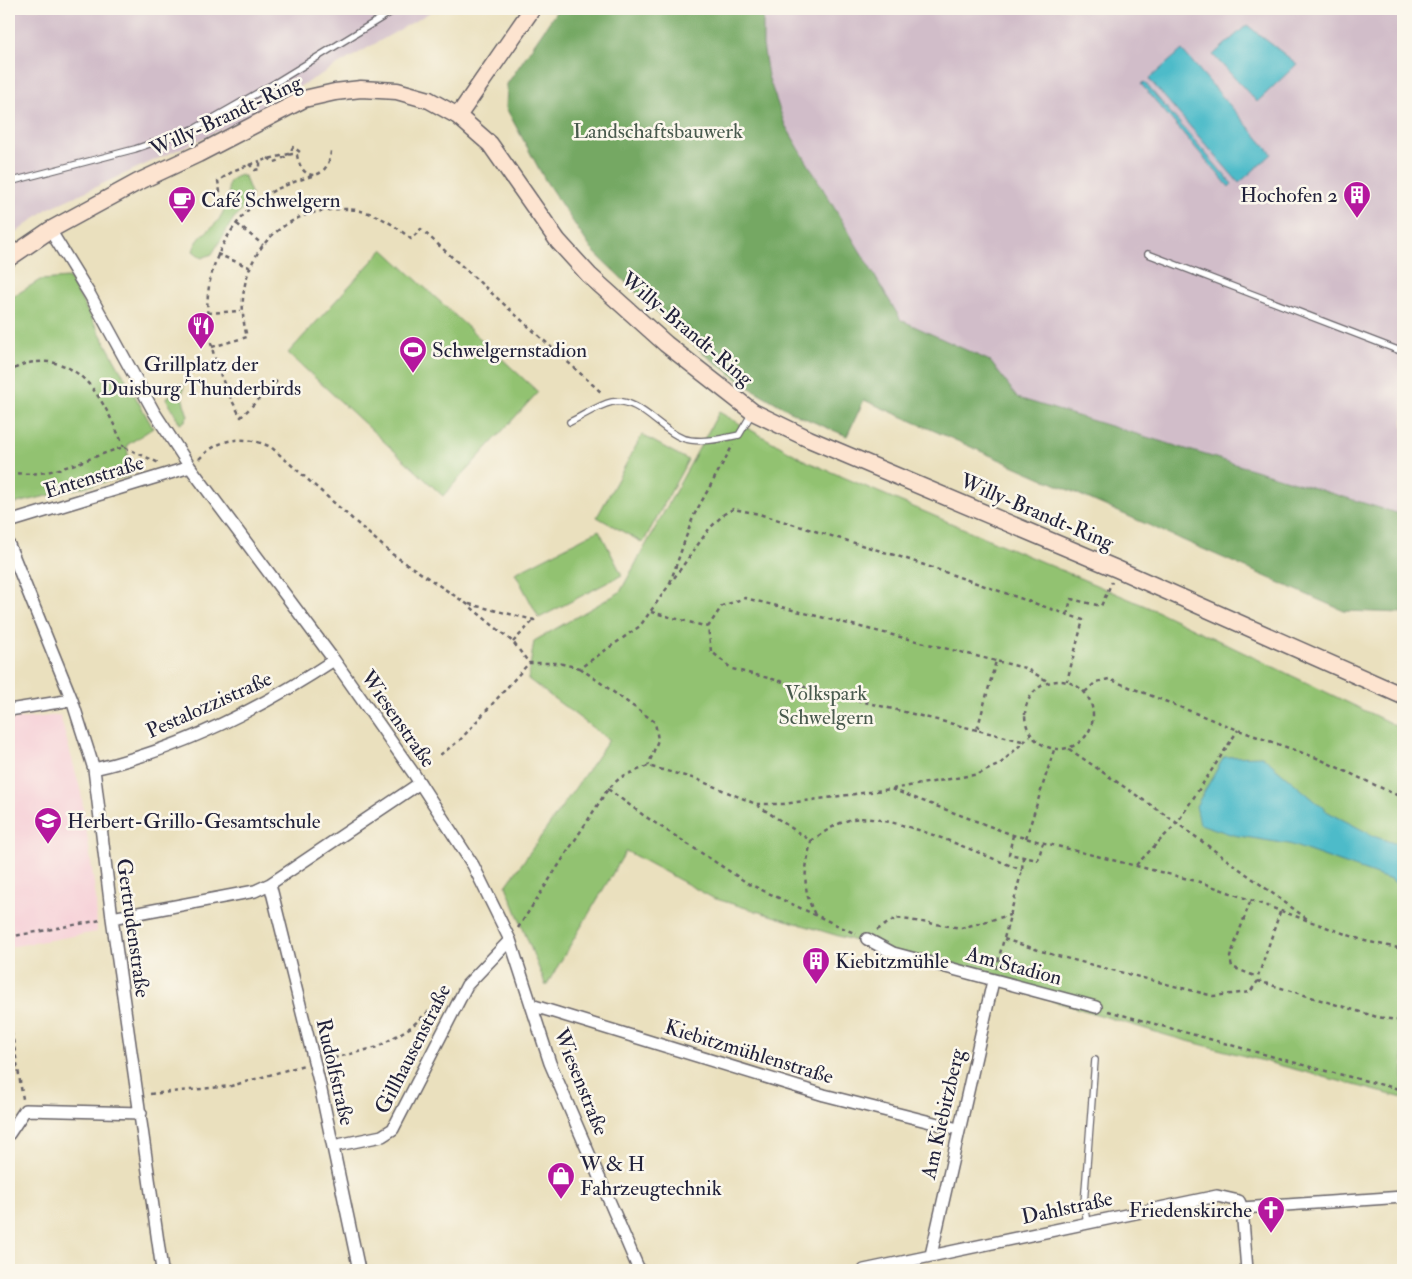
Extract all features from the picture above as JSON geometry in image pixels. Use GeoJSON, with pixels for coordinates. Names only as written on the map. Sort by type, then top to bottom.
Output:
{"type":"FeatureCollection","features":[{"type":"Feature","properties":{"kind":"main road"},"geometry":{"type":"LineString","coordinates":[[458,116],[532,9]]}},
{"type":"Feature","properties":{"kind":"main road","name":"Willy-Brandt-Ring"},"geometry":{"type":"LineString","coordinates":[[9,258],[50,230],[138,182],[198,154],[304,99],[335,92],[361,90],[397,91],[429,100],[458,116],[490,144],[558,241],[589,275],[666,344],[753,412],[888,473],[1117,569],[1403,696]]}},
{"type":"Feature","properties":{"kind":"street","name":"Wiesenstraße"},"geometry":{"type":"LineString","coordinates":[[50,230],[90,295],[154,412],[190,467],[334,660],[420,783],[473,865],[510,940],[550,1063],[640,1270]]}},
{"type":"Feature","properties":{"kind":"street","name":"Entenstraße"},"geometry":{"type":"LineString","coordinates":[[9,522],[190,467]]}},
{"type":"Feature","properties":{"kind":"street","name":"Gertrudenstraße"},"geometry":{"type":"LineString","coordinates":[[9,545],[72,700],[94,769],[112,918],[162,1270]]}},
{"type":"Feature","properties":{"kind":"street","name":"Pestalozzistraße"},"geometry":{"type":"LineString","coordinates":[[94,769],[131,760],[218,727],[284,693],[334,660]]}},
{"type":"Feature","properties":{"kind":"street"},"geometry":{"type":"LineString","coordinates":[[9,710],[72,700]]}},
{"type":"Feature","properties":{"kind":"street"},"geometry":{"type":"LineString","coordinates":[[112,918],[255,891],[270,884],[420,783]]}},
{"type":"Feature","properties":{"kind":"street","name":"Rudolfstraße"},"geometry":{"type":"LineString","coordinates":[[270,884],[333,1146],[359,1270]]}},
{"type":"Feature","properties":{"kind":"street","name":"Am Stadion"},"geometry":{"type":"LineString","coordinates":[[867,939],[893,953],[1096,1007]]}},
{"type":"Feature","properties":{"kind":"street","name":"Gillhausenstraße"},"geometry":{"type":"LineString","coordinates":[[333,1146],[382,1136],[393,1129],[467,985],[510,940]]}},
{"type":"Feature","properties":{"kind":"street","name":"Am Kiebitzberg"},"geometry":{"type":"LineString","coordinates":[[931,1255],[993,981]]}},
{"type":"Feature","properties":{"kind":"street","name":"Kiebitzmühlenstraße"},"geometry":{"type":"LineString","coordinates":[[531,1005],[824,1095],[958,1129]]}},
{"type":"Feature","properties":{"kind":"street"},"geometry":{"type":"LineString","coordinates":[[9,1134],[25,1110],[141,1113]]}},
{"type":"Feature","properties":{"kind":"street","name":"Dahlstraße"},"geometry":{"type":"LineString","coordinates":[[864,1270],[1217,1196],[1239,1201],[1242,1208]]}},
{"type":"Feature","properties":{"kind":"street"},"geometry":{"type":"LineString","coordinates":[[1247,1270],[1242,1208],[1403,1197]]}},
{"type":"Feature","properties":{"kind":"lane"},"geometry":{"type":"LineString","coordinates":[[9,182],[135,149],[196,128],[275,83],[396,9]]}},
{"type":"Feature","properties":{"kind":"lane"},"geometry":{"type":"LineString","coordinates":[[1148,254],[1403,352]]}},
{"type":"Feature","properties":{"kind":"lane"},"geometry":{"type":"LineString","coordinates":[[570,422],[612,402],[628,403],[643,411],[666,430],[684,438],[714,440],[739,435],[753,412]]}},
{"type":"Feature","properties":{"kind":"lane"},"geometry":{"type":"LineString","coordinates":[[1087,1223],[1084,1204],[1095,1060]]}},
{"type":"Feature","properties":{"kind":"path"},"geometry":{"type":"LineString","coordinates":[[268,158],[274,162],[281,161],[289,154],[293,147],[300,152],[297,155],[300,168],[306,174],[315,175]]}},
{"type":"Feature","properties":{"kind":"path"},"geometry":{"type":"LineString","coordinates":[[277,381],[241,417],[227,394],[208,333],[207,285],[218,254],[236,224],[251,206],[266,195],[324,172],[330,163],[331,151]]}},
{"type":"Feature","properties":{"kind":"path"},"geometry":{"type":"LineString","coordinates":[[221,208],[222,202],[218,181],[223,176],[268,158],[289,154],[297,155]]}},
{"type":"Feature","properties":{"kind":"path"},"geometry":{"type":"LineString","coordinates":[[249,164],[255,170],[260,170],[260,161]]}},
{"type":"Feature","properties":{"kind":"path"},"geometry":{"type":"LineString","coordinates":[[212,348],[247,337],[241,311],[249,267],[263,245],[291,221],[333,209],[365,212],[383,219],[411,239],[421,229],[612,402]]}},
{"type":"Feature","properties":{"kind":"path"},"geometry":{"type":"LineString","coordinates":[[236,224],[263,245]]}},
{"type":"Feature","properties":{"kind":"path"},"geometry":{"type":"LineString","coordinates":[[218,254],[249,267]]}},
{"type":"Feature","properties":{"kind":"path"},"geometry":{"type":"LineString","coordinates":[[207,313],[241,311]]}},
{"type":"Feature","properties":{"kind":"path"},"geometry":{"type":"LineString","coordinates":[[9,375],[13,369],[28,363],[44,361],[58,363],[77,373],[96,391],[124,447],[176,472]]}},
{"type":"Feature","properties":{"kind":"path"},"geometry":{"type":"LineString","coordinates":[[669,587],[693,517],[739,435]]}},
{"type":"Feature","properties":{"kind":"path"},"geometry":{"type":"LineString","coordinates":[[190,467],[209,448],[233,438],[255,440],[271,447],[392,554],[467,604],[513,642],[529,663]]}},
{"type":"Feature","properties":{"kind":"path"},"geometry":{"type":"LineString","coordinates":[[9,472],[38,474],[57,471],[124,447]]}},
{"type":"Feature","properties":{"kind":"path"},"geometry":{"type":"LineString","coordinates":[[580,668],[640,626],[710,529],[724,514],[733,509],[760,514],[904,558],[1083,620],[1067,681]]}},
{"type":"Feature","properties":{"kind":"path"},"geometry":{"type":"LineString","coordinates":[[1067,615],[1071,600],[1101,606],[1117,569]]}},
{"type":"Feature","properties":{"kind":"path"},"geometry":{"type":"LineString","coordinates":[[1022,741],[732,668],[711,651],[708,627],[722,606],[744,598],[1025,668],[1049,682]]}},
{"type":"Feature","properties":{"kind":"path"},"geometry":{"type":"LineString","coordinates":[[467,604],[534,620]]}},
{"type":"Feature","properties":{"kind":"path"},"geometry":{"type":"LineString","coordinates":[[651,612],[708,627]]}},
{"type":"Feature","properties":{"kind":"path"},"geometry":{"type":"LineString","coordinates":[[513,642],[538,616]]}},
{"type":"Feature","properties":{"kind":"path"},"geometry":{"type":"LineString","coordinates":[[977,730],[996,661]]}},
{"type":"Feature","properties":{"kind":"path"},"geometry":{"type":"LineString","coordinates":[[440,755],[460,740],[529,663],[558,663],[580,668],[655,722],[658,740],[648,766]]}},
{"type":"Feature","properties":{"kind":"path"},"geometry":{"type":"LineString","coordinates":[[1085,692],[1096,682],[1109,679],[1238,730],[1317,758],[1403,798]]}},
{"type":"Feature","properties":{"kind":"path"},"geometry":{"type":"LineString","coordinates":[[1067,681],[1085,692],[1093,710],[1088,734],[1069,749],[1054,750],[1037,744],[1030,736],[1025,724],[1025,710],[1032,694],[1049,682],[1067,681]]}},
{"type":"Feature","properties":{"kind":"path"},"geometry":{"type":"LineString","coordinates":[[1136,865],[1177,823],[1238,730]]}},
{"type":"Feature","properties":{"kind":"path"},"geometry":{"type":"LineString","coordinates":[[756,804],[784,804],[891,790],[979,774],[1000,764],[1022,741],[1030,736]]}},
{"type":"Feature","properties":{"kind":"path"},"geometry":{"type":"LineString","coordinates":[[1069,749],[1177,823],[1313,923]]}},
{"type":"Feature","properties":{"kind":"path"},"geometry":{"type":"LineString","coordinates":[[1026,838],[1054,750]]}},
{"type":"Feature","properties":{"kind":"path"},"geometry":{"type":"LineString","coordinates":[[510,940],[608,789],[621,777],[648,766],[696,779],[756,804],[812,841]]}},
{"type":"Feature","properties":{"kind":"path"},"geometry":{"type":"LineString","coordinates":[[608,789],[643,815],[749,884],[867,939],[880,927],[896,918],[961,928],[1010,915]]}},
{"type":"Feature","properties":{"kind":"path"},"geometry":{"type":"LineString","coordinates":[[891,790],[1013,835],[1200,882],[1250,902],[1365,941],[1403,949]]}},
{"type":"Feature","properties":{"kind":"path"},"geometry":{"type":"LineString","coordinates":[[815,915],[807,898],[804,875],[812,841],[830,828],[850,820],[878,819],[917,831],[1022,870]]}},
{"type":"Feature","properties":{"kind":"path"},"geometry":{"type":"LineString","coordinates":[[1013,835],[1009,854],[1038,860],[1043,843]]}},
{"type":"Feature","properties":{"kind":"path"},"geometry":{"type":"LineString","coordinates":[[993,981],[1022,870],[1023,857]]}},
{"type":"Feature","properties":{"kind":"path"},"geometry":{"type":"LineString","coordinates":[[1250,902],[1230,957],[1232,967],[1258,977]]}},
{"type":"Feature","properties":{"kind":"path"},"geometry":{"type":"LineString","coordinates":[[1004,939],[1054,955],[1213,996],[1250,992],[1258,981],[1280,912]]}},
{"type":"Feature","properties":{"kind":"path"},"geometry":{"type":"LineString","coordinates":[[9,937],[112,918]]}},
{"type":"Feature","properties":{"kind":"path"},"geometry":{"type":"LineString","coordinates":[[1258,981],[1377,1017],[1403,1021]]}},
{"type":"Feature","properties":{"kind":"path"},"geometry":{"type":"LineString","coordinates":[[1096,1007],[1314,1068],[1403,1090]]}},
{"type":"Feature","properties":{"kind":"path"},"geometry":{"type":"LineString","coordinates":[[9,1016],[25,1110]]}},
{"type":"Feature","properties":{"kind":"shaded area"},"geometry":{"type":"Polygon","coordinates":[[[9,9],[436,9],[232,125],[47,209],[9,238],[9,9]]]}},
{"type":"Feature","properties":{"kind":"shaded area"},"geometry":{"type":"Polygon","coordinates":[[[763,9],[1403,9],[1403,515],[1018,398],[990,361],[901,320],[785,125],[768,76],[763,45],[763,9]]]}},
{"type":"Feature","properties":{"kind":"shaded area","name":"Herbert-Grillo-Gesamtschule"},"geometry":{"type":"Polygon","coordinates":[[[60,715],[81,792],[96,898],[97,932],[9,947],[9,720],[60,715]]]}},
{"type":"Feature","properties":{"kind":"green space","name":"Landschaftsbauwerk"},"geometry":{"type":"Polygon","coordinates":[[[558,9],[763,9],[763,45],[768,76],[785,125],[901,320],[990,361],[1018,398],[1403,515],[1403,613],[1344,611],[864,400],[847,436],[797,415],[750,388],[709,358],[667,322],[592,250],[545,180],[506,108],[507,84],[558,9]]]}},
{"type":"Feature","properties":{"kind":"green space"},"geometry":{"type":"Polygon","coordinates":[[[241,175],[245,177],[251,193],[250,204],[234,218],[212,254],[202,258],[193,251],[195,245],[219,219],[229,199],[228,187],[230,182],[241,175]]]}},
{"type":"Feature","properties":{"kind":"green space"},"geometry":{"type":"Polygon","coordinates":[[[383,249],[538,392],[443,496],[288,353],[383,249]]]}},
{"type":"Feature","properties":{"kind":"green space"},"geometry":{"type":"Polygon","coordinates":[[[69,278],[153,428],[127,445],[130,476],[9,505],[9,299],[40,280],[69,278]]]}},
{"type":"Feature","properties":{"kind":"green space"},"geometry":{"type":"Polygon","coordinates":[[[180,384],[184,385],[182,397],[188,416],[180,424],[166,398],[180,384]]]}},
{"type":"Feature","properties":{"kind":"green space","name":"Volkspark Schwelgern"},"geometry":{"type":"Polygon","coordinates":[[[719,412],[808,462],[1157,611],[1403,729],[1403,1098],[1169,1036],[713,898],[626,851],[546,986],[506,886],[609,740],[528,679],[534,641],[620,592],[719,412]]]}},
{"type":"Feature","properties":{"kind":"green space"},"geometry":{"type":"Polygon","coordinates":[[[642,435],[688,460],[643,543],[597,517],[642,435]]]}},
{"type":"Feature","properties":{"kind":"green space"},"geometry":{"type":"Polygon","coordinates":[[[599,530],[622,575],[539,618],[515,573],[599,530]]]}},
{"type":"Feature","properties":{"kind":"water"},"geometry":{"type":"Polygon","coordinates":[[[1247,25],[1297,64],[1257,102],[1213,55],[1247,25]]]}},
{"type":"Feature","properties":{"kind":"water"},"geometry":{"type":"Polygon","coordinates":[[[1182,50],[1272,154],[1239,183],[1149,79],[1182,50]]]}},
{"type":"Feature","properties":{"kind":"water"},"geometry":{"type":"Polygon","coordinates":[[[1144,82],[1232,184],[1229,187],[1141,84],[1144,82]]]}},
{"type":"Feature","properties":{"kind":"water"},"geometry":{"type":"Polygon","coordinates":[[[1262,756],[1328,812],[1376,837],[1403,846],[1403,888],[1391,880],[1289,844],[1233,835],[1200,824],[1196,806],[1224,757],[1262,756]]]}},
{"type":"Feature","properties":{"kind":"place","name":"Hochofen 2"},"geometry":{"type":"Point","coordinates":[1357,219]}},
{"type":"Feature","properties":{"kind":"place","name":"Café Schwelgern"},"geometry":{"type":"Point","coordinates":[182,224]}},
{"type":"Feature","properties":{"kind":"place","name":"Grillplatz der Duisburg Thunderbirds"},"geometry":{"type":"Point","coordinates":[201,350]}},
{"type":"Feature","properties":{"kind":"place","name":"Schwelgernstadion"},"geometry":{"type":"Point","coordinates":[413,374]}},
{"type":"Feature","properties":{"kind":"place","name":"Herbert-Grillo-Gesamtschule"},"geometry":{"type":"Point","coordinates":[48,845]}},
{"type":"Feature","properties":{"kind":"place","name":"Kiebitzmühle"},"geometry":{"type":"Point","coordinates":[816,985]}},
{"type":"Feature","properties":{"kind":"place","name":"W & H Fahrzeugtechnik"},"geometry":{"type":"Point","coordinates":[561,1200]}},
{"type":"Feature","properties":{"kind":"place","name":"Friedenskirche"},"geometry":{"type":"Point","coordinates":[1271,1234]}}]}
